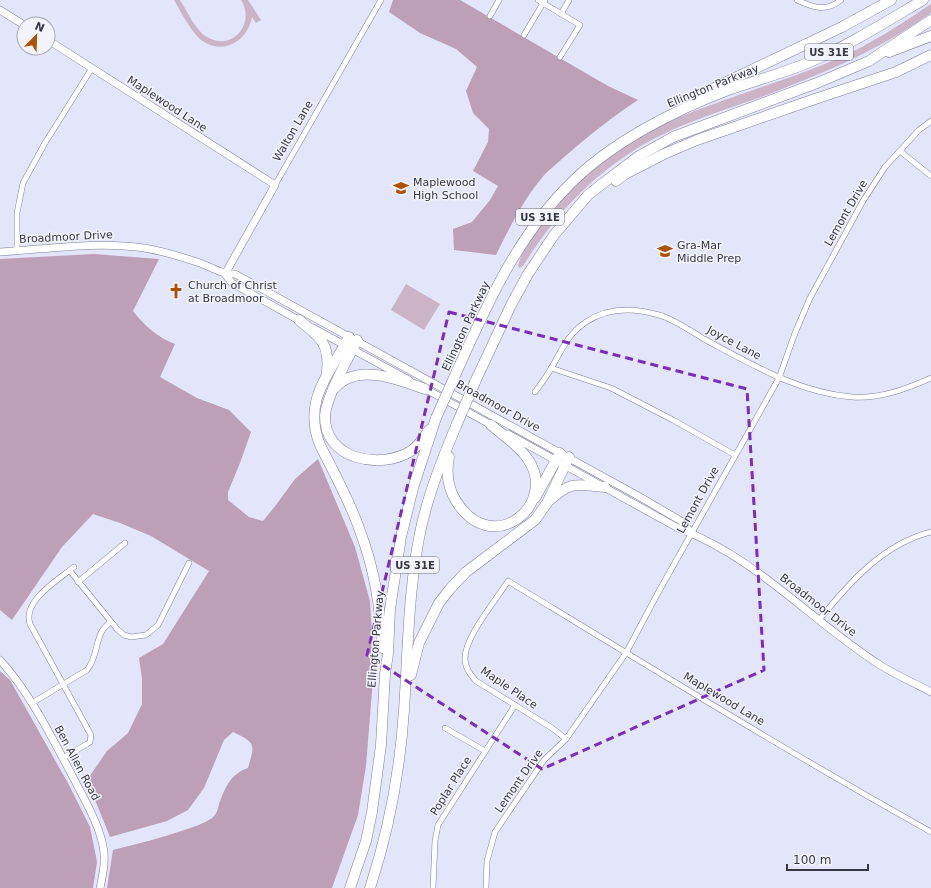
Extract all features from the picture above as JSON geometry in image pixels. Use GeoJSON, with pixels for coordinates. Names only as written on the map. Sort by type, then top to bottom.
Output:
{"type":"FeatureCollection","features":[{"type":"Feature","properties":{"kind":"highway"},"geometry":{"type":"LineString","coordinates":[[678,111],[716,87],[842,28],[891,0]]}},
{"type":"Feature","properties":{"kind":"highway"},"geometry":{"type":"LineString","coordinates":[[901,13],[915,0]]}},
{"type":"Feature","properties":{"kind":"highway","name":"Ellington Parkway"},"geometry":{"type":"LineString","coordinates":[[350,888],[366,841],[372,812],[381,745],[392,590],[400,537],[413,488],[436,418],[457,371],[488,305],[528,233],[571,182],[588,167],[632,137],[678,111],[727,91],[805,64],[862,37],[923,0]]}},
{"type":"Feature","properties":{"kind":"highway"},"geometry":{"type":"LineString","coordinates":[[869,61],[931,20]]}},
{"type":"Feature","properties":{"kind":"highway","name":"US 31E"},"geometry":{"type":"LineString","coordinates":[[370,888],[381,855],[398,770],[404,710],[408,620],[419,538],[425,511],[456,426],[475,382],[511,305],[528,274],[554,235],[588,195],[621,169],[657,146],[699,126],[817,82],[931,36]]}},
{"type":"Feature","properties":{"kind":"highway"},"geometry":{"type":"LineString","coordinates":[[554,235],[590,201],[625,174],[664,154],[690,143],[896,72],[931,55]]}},
{"type":"Feature","properties":{"kind":"highway"},"geometry":{"type":"LineString","coordinates":[[299,320],[319,336],[323,342],[328,355],[327,376]]}},
{"type":"Feature","properties":{"kind":"highway"},"geometry":{"type":"LineString","coordinates":[[351,343],[327,376],[319,391],[315,406],[314,422],[320,445],[355,518],[370,564],[379,610],[382,660],[385,674]]}},
{"type":"Feature","properties":{"kind":"highway"},"geometry":{"type":"LineString","coordinates":[[333,391],[351,343]]}},
{"type":"Feature","properties":{"kind":"highway"},"geometry":{"type":"LineString","coordinates":[[425,389],[388,377],[368,374],[352,377],[338,385],[329,397],[325,424],[327,431],[335,444],[345,452],[362,459],[375,461],[389,460],[397,458],[412,450],[424,437],[436,418]]}},
{"type":"Feature","properties":{"kind":"highway"},"geometry":{"type":"LineString","coordinates":[[491,425],[523,453],[531,465],[535,481],[534,493],[530,506]]}},
{"type":"Feature","properties":{"kind":"highway"},"geometry":{"type":"LineString","coordinates":[[456,426],[447,472],[451,491],[468,516],[480,524],[496,527],[512,522],[525,513],[563,459]]}},
{"type":"Feature","properties":{"kind":"highway"},"geometry":{"type":"LineString","coordinates":[[547,503],[563,459]]}},
{"type":"Feature","properties":{"kind":"highway"},"geometry":{"type":"LineString","coordinates":[[404,710],[413,663],[419,643],[433,614],[450,589],[466,572],[535,520],[547,503],[562,490],[570,486],[583,484],[605,487]]}},
{"type":"Feature","properties":{"kind":"main road"},"geometry":{"type":"LineString","coordinates":[[0,10],[16,20]]}},
{"type":"Feature","properties":{"kind":"main road","name":"Maplewood Lane"},"geometry":{"type":"LineString","coordinates":[[56,45],[275,185]]}},
{"type":"Feature","properties":{"kind":"main road","name":"Walton Lane"},"geometry":{"type":"LineString","coordinates":[[225,274],[275,185]]}},
{"type":"Feature","properties":{"kind":"main road","name":"Broadmoor Drive"},"geometry":{"type":"LineString","coordinates":[[0,252],[95,244],[145,248],[208,266],[225,274],[235,274],[425,389],[491,425],[563,459],[605,487],[678,528],[692,533],[721,549],[761,574],[819,620],[880,665],[931,692]]}},
{"type":"Feature","properties":{"kind":"main road","name":"Broadmoor Drive"},"geometry":{"type":"LineString","coordinates":[[225,274],[232,283],[299,320],[351,343],[563,459],[681,521],[692,533]]}},
{"type":"Feature","properties":{"kind":"main road","name":"Ben Allen Road"},"geometry":{"type":"LineString","coordinates":[[0,660],[9,670],[32,703],[63,758],[96,823],[101,836],[105,860],[100,888]]}},
{"type":"Feature","properties":{"kind":"street","name":"Walton Lane"},"geometry":{"type":"LineString","coordinates":[[275,185],[381,0]]}},
{"type":"Feature","properties":{"kind":"street"},"geometry":{"type":"LineString","coordinates":[[490,16],[499,0]]}},
{"type":"Feature","properties":{"kind":"street"},"geometry":{"type":"LineString","coordinates":[[538,0],[544,2],[580,25],[560,57]]}},
{"type":"Feature","properties":{"kind":"street"},"geometry":{"type":"LineString","coordinates":[[561,14],[569,0]]}},
{"type":"Feature","properties":{"kind":"street"},"geometry":{"type":"LineString","coordinates":[[797,0],[819,8],[827,8],[835,5],[841,0]]}},
{"type":"Feature","properties":{"kind":"street"},"geometry":{"type":"LineString","coordinates":[[524,36],[544,2]]}},
{"type":"Feature","properties":{"kind":"street"},"geometry":{"type":"LineString","coordinates":[[17,251],[17,213],[23,182],[45,143],[92,68]]}},
{"type":"Feature","properties":{"kind":"street","name":"Lemont Drive"},"geometry":{"type":"LineString","coordinates":[[486,888],[487,861],[495,832],[544,760],[566,739],[626,653],[779,378],[810,298],[863,201],[885,167],[919,130],[931,121]]}},
{"type":"Feature","properties":{"kind":"street"},"geometry":{"type":"LineString","coordinates":[[900,151],[931,176]]}},
{"type":"Feature","properties":{"kind":"street","name":"Joyce Lane"},"geometry":{"type":"LineString","coordinates":[[535,392],[552,368],[563,344],[573,332],[602,314],[622,309],[661,315],[779,378],[834,395],[854,397],[879,396],[904,390],[931,378]]}},
{"type":"Feature","properties":{"kind":"street"},"geometry":{"type":"LineString","coordinates":[[552,368],[611,388],[673,420],[735,455]]}},
{"type":"Feature","properties":{"kind":"street"},"geometry":{"type":"LineString","coordinates":[[819,620],[845,588],[873,562],[900,545],[920,535],[931,532]]}},
{"type":"Feature","properties":{"kind":"street"},"geometry":{"type":"LineString","coordinates":[[78,582],[125,543]]}},
{"type":"Feature","properties":{"kind":"street"},"geometry":{"type":"LineString","coordinates":[[63,758],[87,744],[91,738],[91,735],[30,624],[28,617],[35,600],[72,569],[78,582],[110,622],[124,635],[131,637],[146,635],[158,625],[189,563]]}},
{"type":"Feature","properties":{"kind":"street","name":"Maplewood Lane"},"geometry":{"type":"LineString","coordinates":[[508,581],[842,782],[931,832]]}},
{"type":"Feature","properties":{"kind":"street","name":"Maple Place"},"geometry":{"type":"LineString","coordinates":[[508,581],[473,633],[466,646],[464,661],[470,674],[476,681],[552,728],[566,739]]}},
{"type":"Feature","properties":{"kind":"street"},"geometry":{"type":"LineString","coordinates":[[32,703],[84,672],[92,664],[95,658],[100,635],[110,622]]}},
{"type":"Feature","properties":{"kind":"street","name":"Poplar Place"},"geometry":{"type":"LineString","coordinates":[[433,888],[435,841],[438,825],[515,705]]}},
{"type":"Feature","properties":{"kind":"street"},"geometry":{"type":"LineString","coordinates":[[445,728],[485,751]]}},
{"type":"Feature","properties":{"kind":"highlighted area"},"geometry":{"type":"Polygon","coordinates":[[[449,312],[747,389],[764,670],[542,769],[367,655],[449,312]]]}},
{"type":"Feature","properties":{"kind":"shaded area"},"geometry":{"type":"Polygon","coordinates":[[[174,0],[180,0],[195,26],[207,37],[216,41],[225,41],[233,38],[239,33],[246,18],[245,9],[241,0],[248,0],[261,20],[256,23],[252,17],[250,26],[240,39],[233,44],[217,47],[208,44],[196,35],[174,0]]]}},
{"type":"Feature","properties":{"kind":"shaded area"},"geometry":{"type":"Polygon","coordinates":[[[393,0],[460,0],[608,86],[638,100],[590,135],[543,176],[522,206],[496,255],[454,250],[453,229],[472,222],[490,200],[498,186],[473,171],[488,142],[489,129],[473,113],[466,91],[477,67],[456,49],[420,33],[389,12],[393,0]]]}},
{"type":"Feature","properties":{"kind":"shaded area"},"geometry":{"type":"Polygon","coordinates":[[[931,4],[931,13],[896,36],[862,55],[772,93],[681,126],[646,143],[630,153],[598,177],[570,204],[545,233],[523,266],[519,268],[518,265],[524,250],[531,237],[543,222],[577,184],[612,154],[625,145],[651,130],[697,110],[837,59],[874,40],[931,4]]]}},
{"type":"Feature","properties":{"kind":"shaded area"},"geometry":{"type":"Polygon","coordinates":[[[94,254],[159,259],[133,311],[142,322],[152,330],[175,344],[160,377],[197,398],[229,410],[251,432],[228,492],[228,500],[249,517],[263,521],[295,479],[318,459],[355,547],[370,601],[374,667],[366,766],[358,815],[332,888],[107,888],[113,850],[183,831],[208,820],[216,813],[224,792],[232,778],[248,768],[252,754],[252,745],[246,739],[233,732],[224,740],[204,788],[188,810],[167,821],[110,837],[87,780],[107,751],[128,733],[142,704],[142,679],[139,658],[163,644],[209,571],[151,536],[93,514],[62,547],[12,620],[0,610],[0,259],[94,254]]]}},
{"type":"Feature","properties":{"kind":"shaded area"},"geometry":{"type":"Polygon","coordinates":[[[406,284],[440,304],[424,330],[391,310],[406,284]]]}},
{"type":"Feature","properties":{"kind":"shaded area"},"geometry":{"type":"Polygon","coordinates":[[[0,671],[10,680],[69,785],[90,827],[97,862],[93,888],[0,888],[0,671]]]}},
{"type":"Feature","properties":{"kind":"place","name":"Maplewood High School"},"geometry":{"type":"Point","coordinates":[401,188]}},
{"type":"Feature","properties":{"kind":"place","name":"Gra-Mar Middle Prep"},"geometry":{"type":"Point","coordinates":[665,251]}},
{"type":"Feature","properties":{"kind":"place","name":"Church of Christ at Broadmoor"},"geometry":{"type":"Point","coordinates":[176,291]}}]}
